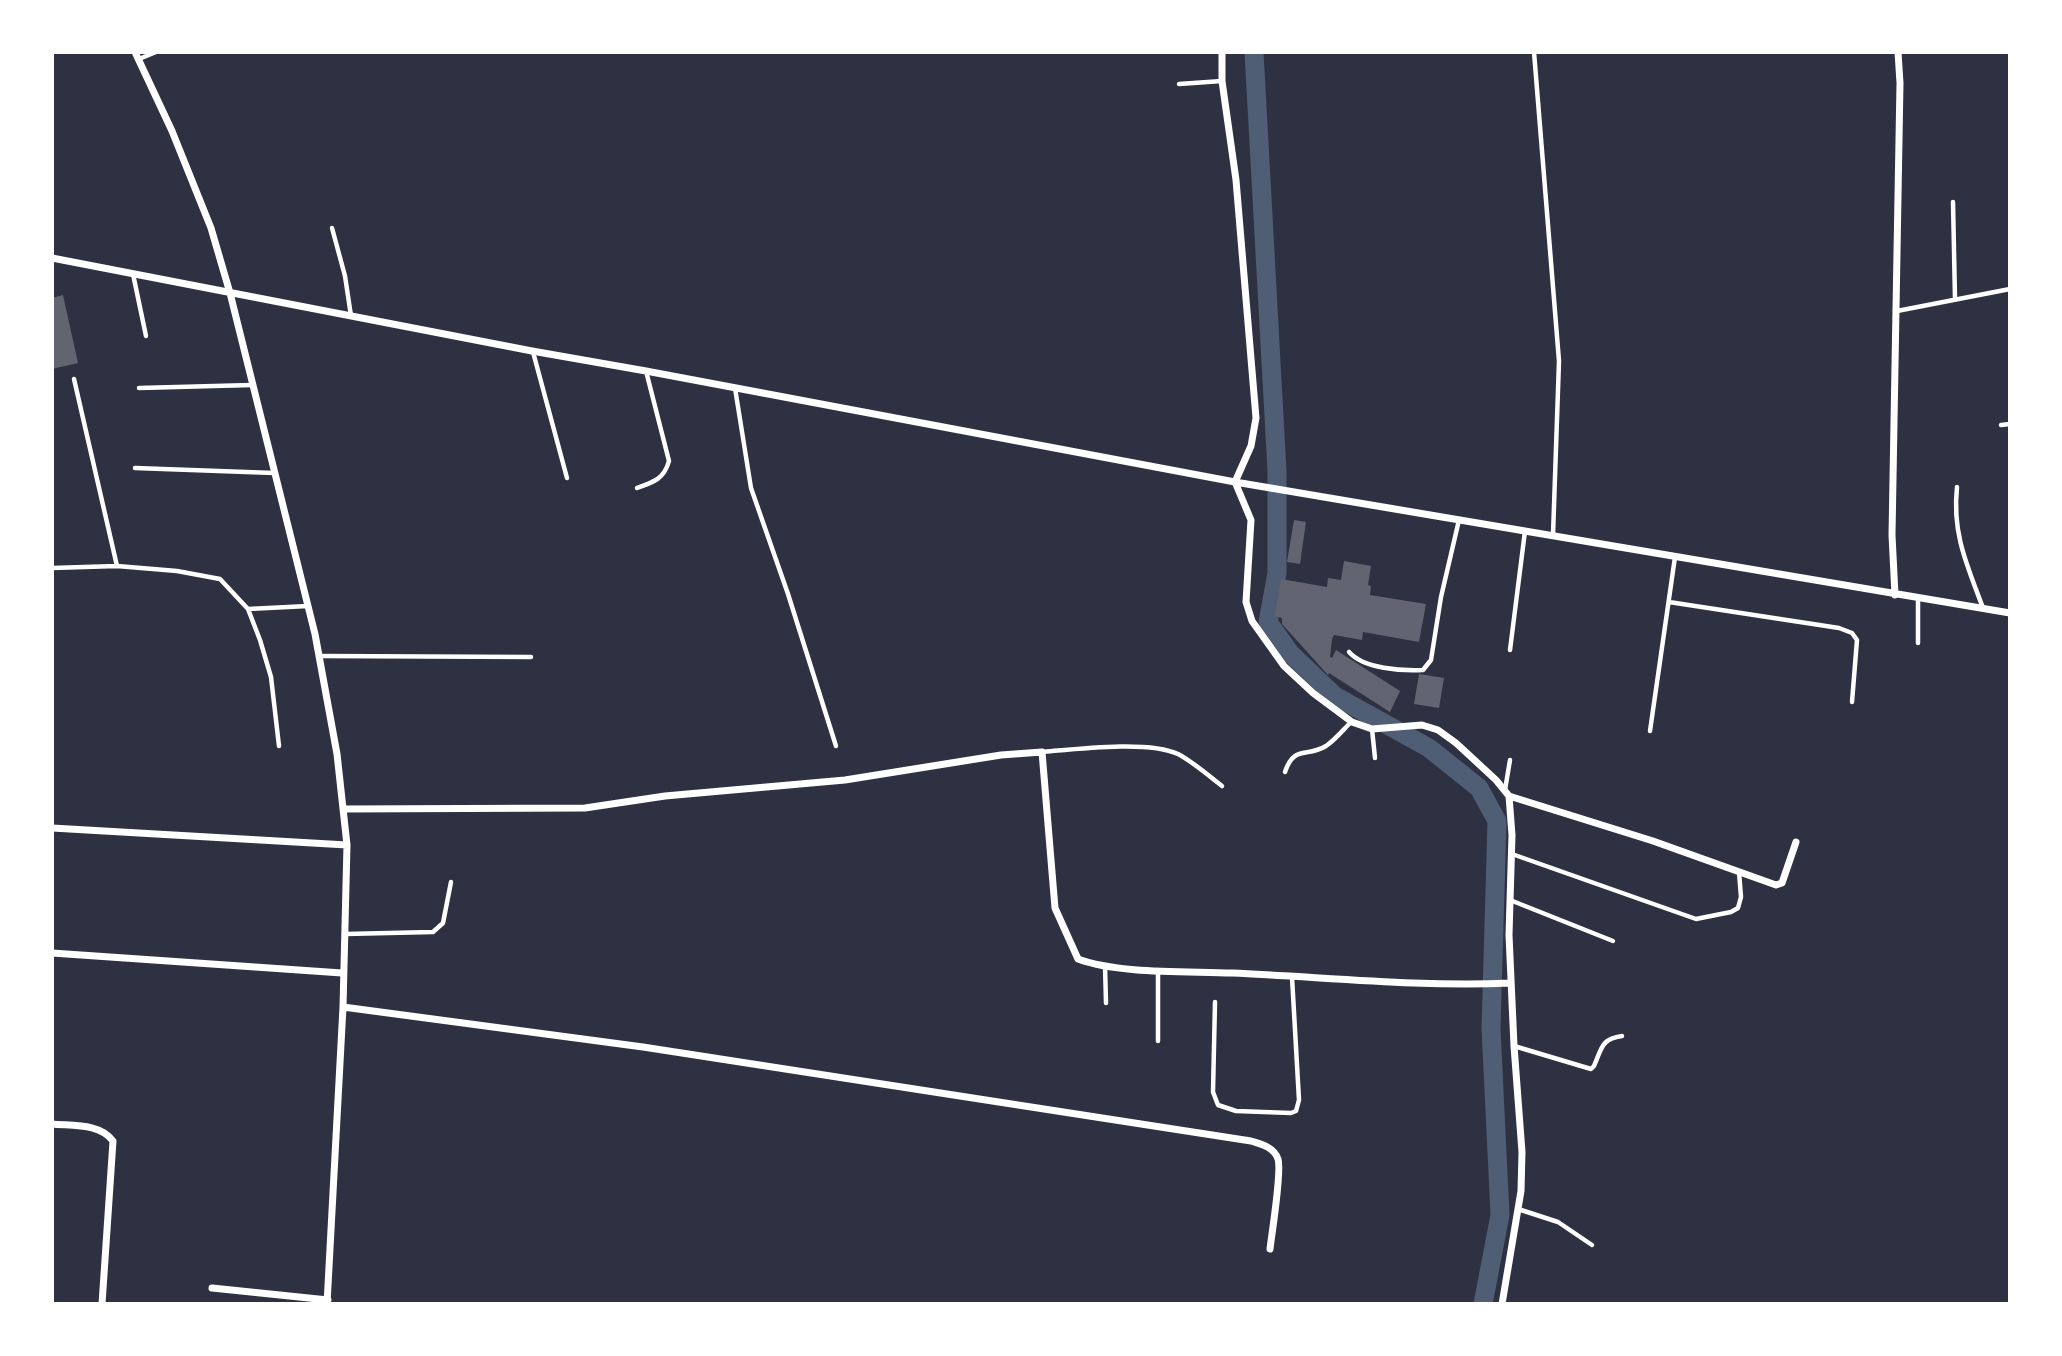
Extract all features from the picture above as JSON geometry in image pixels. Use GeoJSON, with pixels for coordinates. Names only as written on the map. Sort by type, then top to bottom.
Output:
{"type":"FeatureCollection","features":[{"type":"Feature","properties":{"kind":"street"},"geometry":{"type":"LineString","coordinates":[[1222,52],[1222,81],[1236,180],[1256,418],[1251,446],[1235,482],[1251,520],[1246,602],[1252,621],[1284,666],[1313,693],[1352,722],[1372,729],[1422,725],[1438,730],[1476,761],[1507,794],[1780,886],[1796,842]]}},
{"type":"Feature","properties":{"kind":"street"},"geometry":{"type":"LineString","coordinates":[[1895,595],[1892,535],[1900,83],[1898,52]]}},
{"type":"Feature","properties":{"kind":"street"},"geometry":{"type":"LineString","coordinates":[[137,56],[172,131],[206,216],[230,293],[319,656],[337,754],[347,845],[343,1007],[327,1302],[212,1288]]}},
{"type":"Feature","properties":{"kind":"street"},"geometry":{"type":"LineString","coordinates":[[52,258],[1235,482],[2010,613]]}},
{"type":"Feature","properties":{"kind":"street"},"geometry":{"type":"LineString","coordinates":[[343,809],[585,808],[665,796],[845,780],[1001,755],[1042,752],[1055,908],[1078,960],[1092,965],[1158,970],[1376,981],[1511,983]]}},
{"type":"Feature","properties":{"kind":"street"},"geometry":{"type":"LineString","coordinates":[[1502,1304],[1518,1209],[1522,1152],[1511,983],[1511,854],[1507,794]]}},
{"type":"Feature","properties":{"kind":"street"},"geometry":{"type":"LineString","coordinates":[[52,828],[347,845]]}},
{"type":"Feature","properties":{"kind":"street"},"geometry":{"type":"LineString","coordinates":[[52,953],[342,973]]}},
{"type":"Feature","properties":{"kind":"street"},"geometry":{"type":"LineString","coordinates":[[343,1007],[642,1046],[1251,1141],[1268,1146],[1278,1158],[1279,1171],[1270,1249]]}},
{"type":"Feature","properties":{"kind":"street"},"geometry":{"type":"LineString","coordinates":[[52,1124],[98,1129],[108,1134],[113,1141],[102,1304]]}},
{"type":"Feature","properties":{"kind":"lane"},"geometry":{"type":"LineString","coordinates":[[137,56],[156,52]]}},
{"type":"Feature","properties":{"kind":"lane"},"geometry":{"type":"LineString","coordinates":[[1534,52],[1559,361],[1553,536]]}},
{"type":"Feature","properties":{"kind":"lane"},"geometry":{"type":"LineString","coordinates":[[1179,84],[1222,81]]}},
{"type":"Feature","properties":{"kind":"lane"},"geometry":{"type":"LineString","coordinates":[[1953,202],[1955,299]]}},
{"type":"Feature","properties":{"kind":"lane"},"geometry":{"type":"LineString","coordinates":[[332,228],[345,276],[351,316]]}},
{"type":"Feature","properties":{"kind":"lane"},"geometry":{"type":"LineString","coordinates":[[133,274],[146,336]]}},
{"type":"Feature","properties":{"kind":"lane"},"geometry":{"type":"LineString","coordinates":[[1897,311],[2010,289]]}},
{"type":"Feature","properties":{"kind":"lane"},"geometry":{"type":"LineString","coordinates":[[532,351],[567,478]]}},
{"type":"Feature","properties":{"kind":"lane"},"geometry":{"type":"LineString","coordinates":[[637,488],[657,481],[666,472],[669,461],[646,370]]}},
{"type":"Feature","properties":{"kind":"lane"},"geometry":{"type":"LineString","coordinates":[[74,379],[117,566]]}},
{"type":"Feature","properties":{"kind":"lane"},"geometry":{"type":"LineString","coordinates":[[139,388],[253,384]]}},
{"type":"Feature","properties":{"kind":"lane"},"geometry":{"type":"LineString","coordinates":[[734,387],[751,488],[836,746]]}},
{"type":"Feature","properties":{"kind":"lane"},"geometry":{"type":"LineString","coordinates":[[2001,425],[2010,424]]}},
{"type":"Feature","properties":{"kind":"lane"},"geometry":{"type":"LineString","coordinates":[[135,468],[275,473]]}},
{"type":"Feature","properties":{"kind":"lane"},"geometry":{"type":"LineString","coordinates":[[1957,487],[1955,524],[1958,541],[1983,608]]}},
{"type":"Feature","properties":{"kind":"lane"},"geometry":{"type":"LineString","coordinates":[[1349,652],[1359,660],[1375,665],[1407,671],[1423,670],[1431,660],[1443,586],[1459,520]]}},
{"type":"Feature","properties":{"kind":"lane"},"geometry":{"type":"LineString","coordinates":[[1510,650],[1525,531]]}},
{"type":"Feature","properties":{"kind":"lane"},"geometry":{"type":"LineString","coordinates":[[1650,731],[1675,557]]}},
{"type":"Feature","properties":{"kind":"lane"},"geometry":{"type":"LineString","coordinates":[[52,568],[117,566],[177,571],[220,579],[248,609],[260,640],[271,677],[279,746]]}},
{"type":"Feature","properties":{"kind":"lane"},"geometry":{"type":"LineString","coordinates":[[1918,598],[1918,643]]}},
{"type":"Feature","properties":{"kind":"lane"},"geometry":{"type":"LineString","coordinates":[[1669,602],[1839,628],[1852,633],[1857,640],[1852,702]]}},
{"type":"Feature","properties":{"kind":"lane"},"geometry":{"type":"LineString","coordinates":[[248,609],[308,606]]}},
{"type":"Feature","properties":{"kind":"lane"},"geometry":{"type":"LineString","coordinates":[[319,656],[531,657]]}},
{"type":"Feature","properties":{"kind":"lane"},"geometry":{"type":"LineString","coordinates":[[1285,772],[1289,761],[1296,754],[1319,750],[1328,745],[1352,722]]}},
{"type":"Feature","properties":{"kind":"lane"},"geometry":{"type":"LineString","coordinates":[[1372,729],[1375,758]]}},
{"type":"Feature","properties":{"kind":"lane"},"geometry":{"type":"LineString","coordinates":[[1042,752],[1100,748],[1163,749],[1178,754],[1222,786]]}},
{"type":"Feature","properties":{"kind":"lane"},"geometry":{"type":"LineString","coordinates":[[1507,794],[1510,760]]}},
{"type":"Feature","properties":{"kind":"lane"},"geometry":{"type":"LineString","coordinates":[[1511,854],[1696,919],[1705,919],[1738,908],[1741,897],[1739,872]]}},
{"type":"Feature","properties":{"kind":"lane"},"geometry":{"type":"LineString","coordinates":[[344,934],[433,932],[443,923],[451,882]]}},
{"type":"Feature","properties":{"kind":"lane"},"geometry":{"type":"LineString","coordinates":[[1510,900],[1613,941]]}},
{"type":"Feature","properties":{"kind":"lane"},"geometry":{"type":"LineString","coordinates":[[1105,966],[1106,1003]]}},
{"type":"Feature","properties":{"kind":"lane"},"geometry":{"type":"LineString","coordinates":[[1158,970],[1158,1041]]}},
{"type":"Feature","properties":{"kind":"lane"},"geometry":{"type":"LineString","coordinates":[[1215,1002],[1213,1093],[1217,1105],[1236,1111],[1291,1113],[1296,1111],[1299,1100],[1292,976]]}},
{"type":"Feature","properties":{"kind":"lane"},"geometry":{"type":"LineString","coordinates":[[1514,1046],[1591,1069],[1605,1041],[1622,1036]]}},
{"type":"Feature","properties":{"kind":"lane"},"geometry":{"type":"LineString","coordinates":[[1518,1209],[1558,1222],[1592,1245]]}},
{"type":"Feature","properties":{"kind":"building"},"geometry":{"type":"Polygon","coordinates":[[[63,295],[78,363],[52,369],[52,298],[63,295]]]}},
{"type":"Feature","properties":{"kind":"building"},"geometry":{"type":"Polygon","coordinates":[[[1294,520],[1306,522],[1300,564],[1287,562],[1294,520]]]}},
{"type":"Feature","properties":{"kind":"building"},"geometry":{"type":"Polygon","coordinates":[[[1344,561],[1371,566],[1368,585],[1371,586],[1370,595],[1426,604],[1419,642],[1363,632],[1362,640],[1334,635],[1332,639],[1330,657],[1332,658],[1336,650],[1400,691],[1390,712],[1329,673],[1328,675],[1282,624],[1282,618],[1275,616],[1281,579],[1327,587],[1328,578],[1341,580],[1344,561]]]}},
{"type":"Feature","properties":{"kind":"building"},"geometry":{"type":"Polygon","coordinates":[[[1419,674],[1444,678],[1439,708],[1414,704],[1419,674]]]}},
{"type":"Feature","properties":{"kind":"waterway"},"geometry":{"type":"LineString","coordinates":[[1254,52],[1277,471],[1277,573],[1268,622],[1290,653],[1335,696],[1429,748],[1479,788],[1497,821],[1491,1028],[1500,1215],[1483,1304]]}}]}
